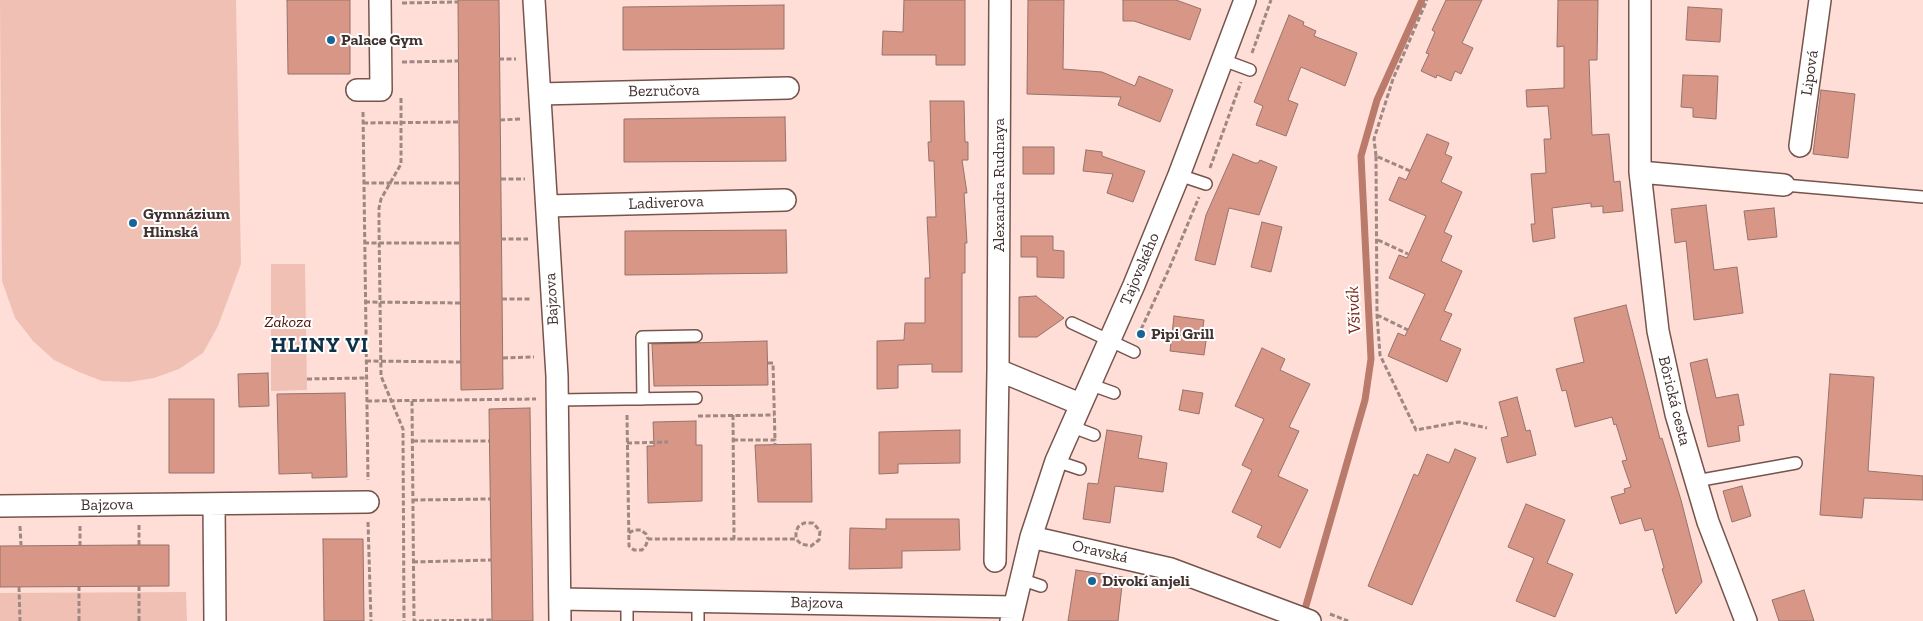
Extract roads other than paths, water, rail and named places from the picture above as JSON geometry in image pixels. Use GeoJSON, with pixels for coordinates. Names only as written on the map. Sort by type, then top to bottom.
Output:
{"type":"FeatureCollection","features":[{"type":"Feature","properties":{"kind":"street","name":"Bajzova"},"geometry":{"type":"LineString","coordinates":[[534,0],[555,356],[549,399],[559,543],[560,621]]}},
{"type":"Feature","properties":{"kind":"street","name":"Alexandra Rudnaya"},"geometry":{"type":"LineString","coordinates":[[995,561],[1000,0]]}},
{"type":"Feature","properties":{"kind":"street","name":"Tajovského"},"geometry":{"type":"LineString","coordinates":[[1031,537],[1056,461],[1180,175],[1245,0]]}},
{"type":"Feature","properties":{"kind":"street","name":"Bôrická cesta"},"geometry":{"type":"LineString","coordinates":[[1640,0],[1640,172],[1658,331],[1676,414],[1708,522],[1746,621]]}},
{"type":"Feature","properties":{"kind":"street","name":"Lipová"},"geometry":{"type":"LineString","coordinates":[[1800,146],[1820,0]]}},
{"type":"Feature","properties":{"kind":"street"},"geometry":{"type":"LineString","coordinates":[[357,90],[381,90],[391,1]]}},
{"type":"Feature","properties":{"kind":"street","name":"Bezručova"},"geometry":{"type":"LineString","coordinates":[[540,94],[788,88]]}},
{"type":"Feature","properties":{"kind":"street"},"geometry":{"type":"LineString","coordinates":[[1640,172],[1784,185]]}},
{"type":"Feature","properties":{"kind":"street","name":"Ladiverova"},"geometry":{"type":"LineString","coordinates":[[546,206],[785,200]]}},
{"type":"Feature","properties":{"kind":"street"},"geometry":{"type":"LineString","coordinates":[[998,370],[1080,404]]}},
{"type":"Feature","properties":{"kind":"street","name":"Bajzova"},"geometry":{"type":"LineString","coordinates":[[0,506],[368,502]]}},
{"type":"Feature","properties":{"kind":"street"},"geometry":{"type":"LineString","coordinates":[[214,504],[215,621]]}},
{"type":"Feature","properties":{"kind":"street"},"geometry":{"type":"LineString","coordinates":[[1012,614],[1031,537]]}},
{"type":"Feature","properties":{"kind":"street","name":"Oravská"},"geometry":{"type":"LineString","coordinates":[[1031,537],[1171,569],[1281,610],[1316,616]]}},
{"type":"Feature","properties":{"kind":"street","name":"Bajzova"},"geometry":{"type":"LineString","coordinates":[[560,599],[627,611],[883,610],[1012,614]]}},
{"type":"Feature","properties":{"kind":"lane"},"geometry":{"type":"LineString","coordinates":[[1223,60],[1250,70]]}},
{"type":"Feature","properties":{"kind":"lane"},"geometry":{"type":"LineString","coordinates":[[1180,175],[1206,184]]}},
{"type":"Feature","properties":{"kind":"lane"},"geometry":{"type":"LineString","coordinates":[[1784,185],[1923,197]]}},
{"type":"Feature","properties":{"kind":"lane"},"geometry":{"type":"LineString","coordinates":[[1072,323],[1130,352],[1134,352]]}},
{"type":"Feature","properties":{"kind":"lane"},"geometry":{"type":"LineString","coordinates":[[643,399],[642,337],[696,336]]}},
{"type":"Feature","properties":{"kind":"lane"},"geometry":{"type":"LineString","coordinates":[[1089,384],[1114,393]]}},
{"type":"Feature","properties":{"kind":"lane"},"geometry":{"type":"LineString","coordinates":[[549,399],[696,398]]}},
{"type":"Feature","properties":{"kind":"lane"},"geometry":{"type":"LineString","coordinates":[[1070,426],[1094,435]]}},
{"type":"Feature","properties":{"kind":"lane"},"geometry":{"type":"LineString","coordinates":[[1056,461],[1080,469]]}},
{"type":"Feature","properties":{"kind":"lane"},"geometry":{"type":"LineString","coordinates":[[1696,481],[1796,463]]}},
{"type":"Feature","properties":{"kind":"waterway","name":"Všivák"},"geometry":{"type":"LineString","coordinates":[[1303,616],[1365,400],[1371,359],[1361,156],[1377,100],[1422,0]]}},
{"type":"Feature","properties":{"kind":"place","name":"Palace Gym"},"geometry":{"type":"Point","coordinates":[331,40]}},
{"type":"Feature","properties":{"kind":"place","name":"Gymnázium Hlinská"},"geometry":{"type":"Point","coordinates":[133,223]}},
{"type":"Feature","properties":{"kind":"place","name":"Pipi Grill"},"geometry":{"type":"Point","coordinates":[1141,334]}},
{"type":"Feature","properties":{"kind":"place","name":"Divokí anjeli"},"geometry":{"type":"Point","coordinates":[1092,581]}},
{"type":"Feature","properties":{"kind":"district","name":"HLINY VI"},"geometry":{"type":"Point","coordinates":[320,346]}},
{"type":"Feature","properties":{"kind":"park label","name":"Zakoza"},"geometry":{"type":"Point","coordinates":[288,322]}}]}
